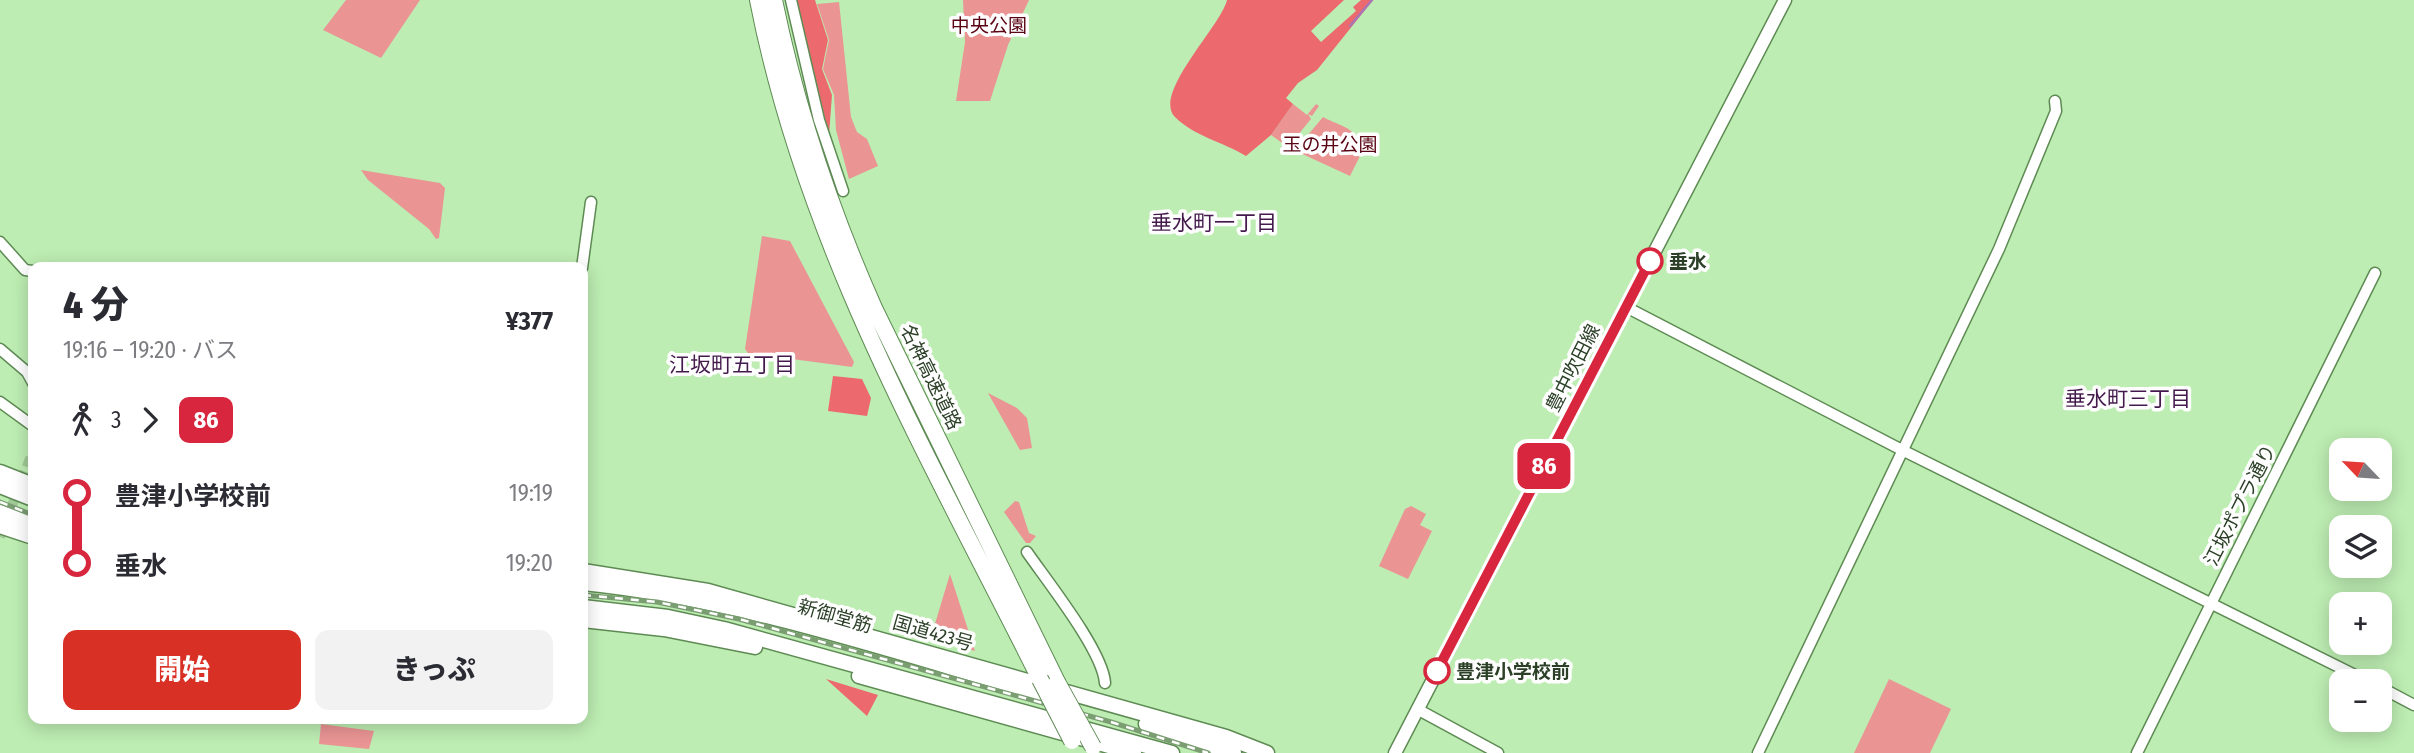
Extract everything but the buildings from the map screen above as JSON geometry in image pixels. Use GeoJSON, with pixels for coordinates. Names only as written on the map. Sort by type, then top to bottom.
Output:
{"type":"FeatureCollection","features":[{"type":"Feature","properties":{"kind":"highway","name":"名神高速道路"},"geometry":{"type":"LineString","coordinates":[[758,0],[796,149],[844,284],[1040,679],[1085,749]]}},
{"type":"Feature","properties":{"kind":"highway","name":"名神高速道路"},"geometry":{"type":"LineString","coordinates":[[774,0],[806,126],[847,246],[874,308],[1057,682],[1085,749]]}},
{"type":"Feature","properties":{"kind":"highway"},"geometry":{"type":"LineString","coordinates":[[0,472],[28,483]]}},
{"type":"Feature","properties":{"kind":"highway"},"geometry":{"type":"LineString","coordinates":[[0,486],[28,497]]}},
{"type":"Feature","properties":{"kind":"highway"},"geometry":{"type":"LineString","coordinates":[[0,512],[28,521]]}},
{"type":"Feature","properties":{"kind":"highway"},"geometry":{"type":"LineString","coordinates":[[0,526],[28,535]]}},
{"type":"Feature","properties":{"kind":"highway","name":"国道423号"},"geometry":{"type":"LineString","coordinates":[[588,572],[708,591],[1226,737],[1268,753]]}},
{"type":"Feature","properties":{"kind":"highway","name":"新御堂筋"},"geometry":{"type":"LineString","coordinates":[[588,584],[676,596],[775,619],[1174,732],[1234,753]]}},
{"type":"Feature","properties":{"kind":"highway"},"geometry":{"type":"LineString","coordinates":[[588,608],[668,617],[723,629],[1170,752]]}},
{"type":"Feature","properties":{"kind":"highway"},"geometry":{"type":"LineString","coordinates":[[588,621],[664,629],[766,650],[1134,753]]}},
{"type":"Feature","properties":{"kind":"main road","name":"豊中吹田線"},"geometry":{"type":"LineString","coordinates":[[1395,753],[1785,0]]}},
{"type":"Feature","properties":{"kind":"street"},"geometry":{"type":"LineString","coordinates":[[791,0],[819,120],[844,191]]}},
{"type":"Feature","properties":{"kind":"street"},"geometry":{"type":"LineString","coordinates":[[1758,753],[1998,249],[2056,111],[2055,101]]}},
{"type":"Feature","properties":{"kind":"street"},"geometry":{"type":"LineString","coordinates":[[583,262],[591,202]]}},
{"type":"Feature","properties":{"kind":"street"},"geometry":{"type":"LineString","coordinates":[[0,242],[28,270]]}},
{"type":"Feature","properties":{"kind":"street","name":"江坂ポプラ通り"},"geometry":{"type":"LineString","coordinates":[[2137,753],[2375,273]]}},
{"type":"Feature","properties":{"kind":"street"},"geometry":{"type":"LineString","coordinates":[[1626,307],[1902,450],[2343,669]]}},
{"type":"Feature","properties":{"kind":"street"},"geometry":{"type":"LineString","coordinates":[[0,349],[28,374]]}},
{"type":"Feature","properties":{"kind":"street"},"geometry":{"type":"LineString","coordinates":[[0,402],[28,422]]}},
{"type":"Feature","properties":{"kind":"street"},"geometry":{"type":"LineString","coordinates":[[1027,552],[1088,643],[1102,667],[1105,682]]}},
{"type":"Feature","properties":{"kind":"street"},"geometry":{"type":"LineString","coordinates":[[2392,693],[2414,705]]}},
{"type":"Feature","properties":{"kind":"street"},"geometry":{"type":"LineString","coordinates":[[1417,709],[1498,753]]}},
{"type":"Feature","properties":{"kind":"green space"},"geometry":{"type":"Polygon","coordinates":[[[346,0],[420,0],[381,58],[323,30],[346,0]]]}},
{"type":"Feature","properties":{"kind":"green space","name":"中央公園"},"geometry":{"type":"Polygon","coordinates":[[[963,0],[1029,0],[1008,45],[990,101],[956,101],[965,42],[963,0]]]}},
{"type":"Feature","properties":{"kind":"green space"},"geometry":{"type":"Polygon","coordinates":[[[839,2],[851,117],[857,132],[867,139],[878,166],[849,179],[836,130],[834,95],[823,69],[829,40],[817,4],[839,2]]]}},
{"type":"Feature","properties":{"kind":"green space"},"geometry":{"type":"Polygon","coordinates":[[[1293,104],[1307,115],[1316,104],[1319,106],[1312,116],[1308,114],[1311,119],[1288,147],[1271,135],[1293,104]]]}},
{"type":"Feature","properties":{"kind":"green space","name":"玉の井公園"},"geometry":{"type":"Polygon","coordinates":[[[1323,117],[1346,127],[1365,146],[1350,176],[1298,152],[1297,148],[1323,117]]]}},
{"type":"Feature","properties":{"kind":"green space"},"geometry":{"type":"Polygon","coordinates":[[[361,170],[440,183],[445,188],[439,238],[436,239],[429,229],[368,180],[361,170]]]}},
{"type":"Feature","properties":{"kind":"green space"},"geometry":{"type":"Polygon","coordinates":[[[762,236],[790,241],[854,362],[852,367],[748,353],[745,349],[762,236]]]}},
{"type":"Feature","properties":{"kind":"green space"},"geometry":{"type":"Polygon","coordinates":[[[988,393],[1017,408],[1027,418],[1032,448],[1020,450],[988,393]]]}},
{"type":"Feature","properties":{"kind":"green space"},"geometry":{"type":"Polygon","coordinates":[[[1015,501],[1019,502],[1029,533],[1036,536],[1030,543],[1026,543],[1004,512],[1015,501]]]}},
{"type":"Feature","properties":{"kind":"green space"},"geometry":{"type":"Polygon","coordinates":[[[1411,506],[1426,514],[1420,525],[1432,531],[1408,579],[1379,566],[1405,509],[1411,506]]]}},
{"type":"Feature","properties":{"kind":"green space"},"geometry":{"type":"Polygon","coordinates":[[[950,574],[975,651],[931,637],[950,574]]]}},
{"type":"Feature","properties":{"kind":"green space"},"geometry":{"type":"Polygon","coordinates":[[[1889,679],[1951,709],[1930,753],[1854,753],[1889,679]]]}},
{"type":"Feature","properties":{"kind":"green space"},"geometry":{"type":"Polygon","coordinates":[[[321,724],[374,731],[369,749],[319,744],[321,724]]]}},
{"type":"Feature","properties":{"kind":"shaded area"},"geometry":{"type":"Polygon","coordinates":[[[796,0],[815,0],[828,40],[822,69],[832,95],[829,135],[796,0]]]}},
{"type":"Feature","properties":{"kind":"shaded area"},"geometry":{"type":"Polygon","coordinates":[[[1227,0],[1344,0],[1311,31],[1321,42],[1356,11],[1353,7],[1361,0],[1373,0],[1317,70],[1298,83],[1286,98],[1293,104],[1271,135],[1246,156],[1183,124],[1175,117],[1170,106],[1180,77],[1227,0]]]}},
{"type":"Feature","properties":{"kind":"shaded area"},"geometry":{"type":"Polygon","coordinates":[[[833,376],[862,379],[871,398],[867,416],[828,411],[833,376]]]}},
{"type":"Feature","properties":{"kind":"shaded area"},"geometry":{"type":"Polygon","coordinates":[[[826,679],[878,695],[867,716],[826,679]]]}},
{"type":"Feature","properties":{"kind":"waterway"},"geometry":{"type":"LineString","coordinates":[[1350,26],[1372,0]]}},
{"type":"Feature","properties":{"kind":"tunnel"},"geometry":{"type":"LineString","coordinates":[[0,537],[28,464]]}},
{"type":"Feature","properties":{"kind":"railway"},"geometry":{"type":"LineString","coordinates":[[0,502],[28,513]]}},
{"type":"Feature","properties":{"kind":"railway"},"geometry":{"type":"LineString","coordinates":[[588,595],[657,602],[739,619],[1111,722],[1208,753]]}},
{"type":"Feature","properties":{"kind":"bus line","name":"86"},"geometry":{"type":"LineString","coordinates":[[1437,671],[1650,261]]}},
{"type":"Feature","properties":{"kind":"place","name":"垂水"},"geometry":{"type":"Point","coordinates":[1650,261]}},
{"type":"Feature","properties":{"kind":"place","name":"豊津小学校前"},"geometry":{"type":"Point","coordinates":[1437,671]}},
{"type":"Feature","properties":{"kind":"district","name":"垂水町一丁目"},"geometry":{"type":"Point","coordinates":[1214,223]}},
{"type":"Feature","properties":{"kind":"district","name":"江坂町五丁目"},"geometry":{"type":"Point","coordinates":[732,365]}},
{"type":"Feature","properties":{"kind":"district","name":"垂水町三丁目"},"geometry":{"type":"Point","coordinates":[2128,399]}}]}
